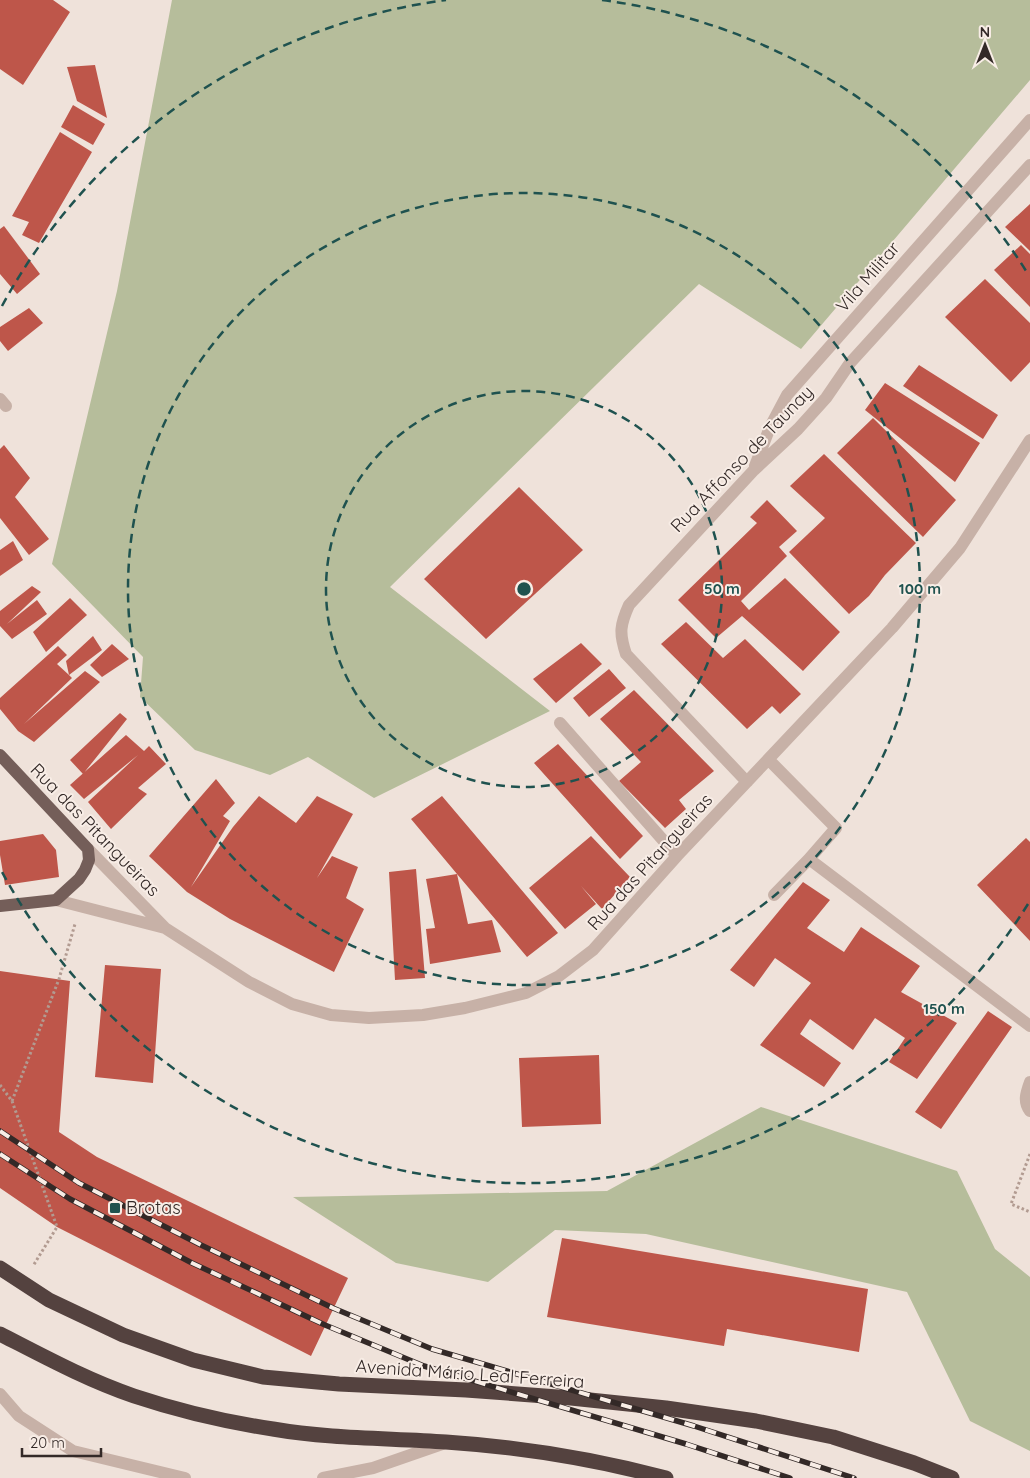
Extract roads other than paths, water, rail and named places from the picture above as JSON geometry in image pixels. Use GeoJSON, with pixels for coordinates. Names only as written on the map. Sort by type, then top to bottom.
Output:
{"type":"FeatureCollection","features":[{"type":"Feature","properties":{"kind":"highway","name":"Avenida Mário Leal Ferreira"},"geometry":{"type":"LineString","coordinates":[[0,1268],[48,1300],[123,1336],[193,1360],[264,1377],[339,1384],[466,1390],[571,1398],[756,1420],[833,1437],[914,1463],[952,1478]]}},
{"type":"Feature","properties":{"kind":"highway"},"geometry":{"type":"LineString","coordinates":[[0,1334],[64,1367],[132,1395],[204,1416],[275,1430],[340,1436],[449,1442],[516,1449],[666,1478]]}},
{"type":"Feature","properties":{"kind":"main road","name":"Rua das Pitangueiras"},"geometry":{"type":"LineString","coordinates":[[0,755],[88,849]]}},
{"type":"Feature","properties":{"kind":"main road"},"geometry":{"type":"LineString","coordinates":[[0,906],[56,900],[79,879],[85,870],[88,860],[88,849]]}},
{"type":"Feature","properties":{"kind":"street","name":"Vila Militar"},"geometry":{"type":"LineString","coordinates":[[754,470],[770,427],[787,395],[1030,120]]}},
{"type":"Feature","properties":{"kind":"street","name":"Rua Affonso de Taunay"},"geometry":{"type":"LineString","coordinates":[[748,782],[626,654],[621,638],[622,622],[629,605],[754,470],[798,429],[826,398],[850,363],[1030,165]]}},
{"type":"Feature","properties":{"kind":"street","name":"Rua das Pitangueiras"},"geometry":{"type":"LineString","coordinates":[[88,849],[165,928],[249,982],[292,1004],[330,1015],[369,1018],[422,1015],[465,1008],[526,993],[559,976],[593,950],[677,856],[892,628],[960,548],[1030,440]]}},
{"type":"Feature","properties":{"kind":"street"},"geometry":{"type":"LineString","coordinates":[[560,723],[677,856]]}},
{"type":"Feature","properties":{"kind":"street"},"geometry":{"type":"LineString","coordinates":[[768,760],[836,828],[809,859],[774,894]]}},
{"type":"Feature","properties":{"kind":"street"},"geometry":{"type":"LineString","coordinates":[[809,859],[1030,1026]]}},
{"type":"Feature","properties":{"kind":"street","name":"Rua das Pitangueiras"},"geometry":{"type":"LineString","coordinates":[[56,900],[165,928]]}},
{"type":"Feature","properties":{"kind":"street"},"geometry":{"type":"LineString","coordinates":[[1030,1082],[1026,1095],[1026,1106],[1030,1111]]}},
{"type":"Feature","properties":{"kind":"street"},"geometry":{"type":"LineString","coordinates":[[0,1394],[19,1416],[73,1451],[185,1478]]}},
{"type":"Feature","properties":{"kind":"street"},"geometry":{"type":"LineString","coordinates":[[323,1478],[373,1468],[449,1442]]}},
{"type":"Feature","properties":{"kind":"railway"},"geometry":{"type":"LineString","coordinates":[[0,1131],[79,1183],[201,1245],[333,1308],[432,1349],[694,1426],[854,1478]]}},
{"type":"Feature","properties":{"kind":"railway"},"geometry":{"type":"LineString","coordinates":[[0,1154],[70,1199],[192,1263],[325,1325],[424,1366],[686,1444],[790,1478]]}},
{"type":"Feature","properties":{"kind":"place","name":"Brotas"},"geometry":{"type":"Point","coordinates":[115,1208]}}]}
